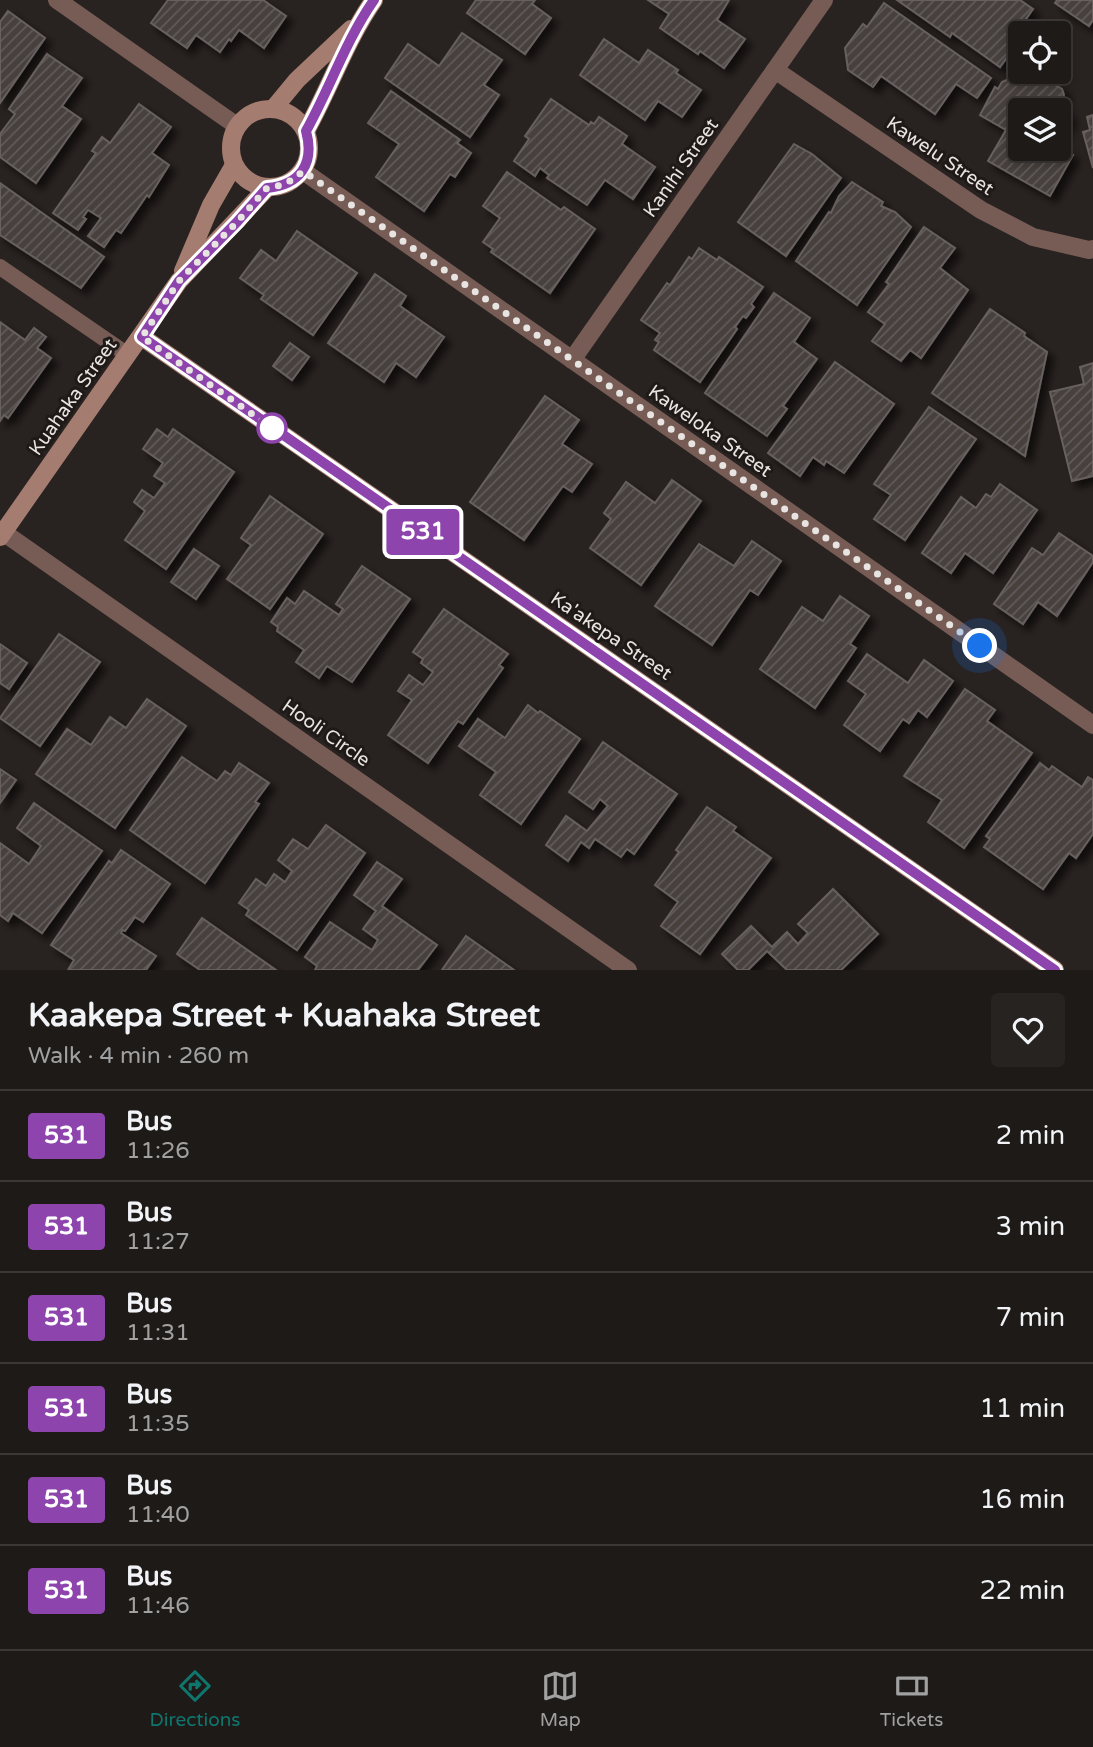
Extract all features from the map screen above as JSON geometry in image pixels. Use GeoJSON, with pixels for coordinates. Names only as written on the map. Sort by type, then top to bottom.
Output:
{"type":"FeatureCollection","features":[{"type":"Feature","properties":{"kind":"street"},"geometry":{"type":"LineString","coordinates":[[57,0],[237,126]]}},
{"type":"Feature","properties":{"kind":"street"},"geometry":{"type":"LineString","coordinates":[[306,131],[324,99],[359,22],[374,0]]}},
{"type":"Feature","properties":{"kind":"street","name":"Kanihi Street"},"geometry":{"type":"LineString","coordinates":[[572,360],[824,0]]}},
{"type":"Feature","properties":{"kind":"street"},"geometry":{"type":"LineString","coordinates":[[273,109],[297,80],[359,22]]}},
{"type":"Feature","properties":{"kind":"street","name":"Kawelu Street"},"geometry":{"type":"LineString","coordinates":[[775,70],[981,210],[1033,237],[1093,249]]}},
{"type":"Feature","properties":{"kind":"street"},"geometry":{"type":"LineString","coordinates":[[273,109],[287,112],[298,120],[306,131],[309,145],[303,171],[293,180],[267,188],[248,180],[234,165],[232,138],[237,126],[247,116],[260,110],[273,109]]}},
{"type":"Feature","properties":{"kind":"street","name":"Kuahaka Street"},"geometry":{"type":"LineString","coordinates":[[1,533],[179,281],[211,205],[234,165]]}},
{"type":"Feature","properties":{"kind":"street","name":"Kaweloka Street"},"geometry":{"type":"LineString","coordinates":[[303,171],[1093,725]]}},
{"type":"Feature","properties":{"kind":"street","name":"Kuahaka Street"},"geometry":{"type":"LineString","coordinates":[[179,281],[267,188]]}},
{"type":"Feature","properties":{"kind":"street","name":"Ka'akepa Street"},"geometry":{"type":"LineString","coordinates":[[142,337],[1055,970]]}},
{"type":"Feature","properties":{"kind":"street","name":"Hooli Circle"},"geometry":{"type":"LineString","coordinates":[[1,533],[628,970]]}},
{"type":"Feature","properties":{"kind":"lane"},"geometry":{"type":"LineString","coordinates":[[0,267],[128,355]]}},
{"type":"Feature","properties":{"kind":"building"},"geometry":{"type":"Polygon","coordinates":[[[168,0],[263,0],[286,16],[264,48],[239,30],[220,52],[196,35],[187,48],[151,23],[168,0]]]}},
{"type":"Feature","properties":{"kind":"building"},"geometry":{"type":"Polygon","coordinates":[[[476,0],[535,0],[532,4],[551,18],[525,54],[467,13],[476,0]]]}},
{"type":"Feature","properties":{"kind":"building"},"geometry":{"type":"Polygon","coordinates":[[[648,0],[729,0],[717,20],[745,39],[724,68],[660,28],[669,14],[648,0]]]}},
{"type":"Feature","properties":{"kind":"building"},"geometry":{"type":"Polygon","coordinates":[[[897,0],[1020,0],[1033,9],[1025,21],[1008,21],[1008,56],[1000,67],[952,33],[950,37],[897,0]]]}},
{"type":"Feature","properties":{"kind":"building"},"geometry":{"type":"Polygon","coordinates":[[[1057,0],[1093,0],[1093,20],[1089,26],[1055,3],[1057,0]]]}},
{"type":"Feature","properties":{"kind":"building"},"geometry":{"type":"Polygon","coordinates":[[[884,3],[991,78],[977,98],[956,84],[935,114],[881,76],[873,87],[848,70],[845,48],[863,24],[867,27],[884,3]]]}},
{"type":"Feature","properties":{"kind":"building"},"geometry":{"type":"Polygon","coordinates":[[[8,11],[45,38],[0,103],[0,22],[8,11]]]}},
{"type":"Feature","properties":{"kind":"building"},"geometry":{"type":"Polygon","coordinates":[[[462,33],[502,60],[484,85],[499,95],[470,137],[385,78],[408,44],[439,66],[462,33]]]}},
{"type":"Feature","properties":{"kind":"building"},"geometry":{"type":"Polygon","coordinates":[[[604,39],[639,63],[648,50],[678,70],[676,73],[701,90],[682,117],[658,101],[645,120],[580,75],[604,39]]]}},
{"type":"Feature","properties":{"kind":"building"},"geometry":{"type":"Polygon","coordinates":[[[47,54],[82,78],[62,106],[81,119],[36,183],[0,157],[0,134],[15,114],[9,109],[47,54]]]}},
{"type":"Feature","properties":{"kind":"building"},"geometry":{"type":"Polygon","coordinates":[[[1008,79],[1008,84],[1053,84],[1062,89],[1062,98],[1008,98],[1008,161],[1070,161],[1050,196],[988,161],[1006,130],[980,115],[995,87],[998,89],[1002,82],[1008,79]]]}},
{"type":"Feature","properties":{"kind":"building"},"geometry":{"type":"Polygon","coordinates":[[[391,91],[460,140],[457,143],[471,153],[455,177],[450,174],[424,211],[376,177],[399,144],[368,123],[391,91]]]}},
{"type":"Feature","properties":{"kind":"building"},"geometry":{"type":"Polygon","coordinates":[[[551,99],[589,125],[591,122],[594,124],[599,117],[627,136],[622,144],[655,167],[633,199],[605,180],[587,205],[547,178],[549,175],[540,168],[535,176],[514,161],[529,139],[525,136],[551,99]]]}},
{"type":"Feature","properties":{"kind":"building"},"geometry":{"type":"Polygon","coordinates":[[[139,104],[171,127],[152,153],[169,165],[149,197],[147,195],[121,233],[116,230],[104,247],[88,236],[101,218],[88,210],[83,217],[86,219],[78,230],[53,213],[96,153],[92,151],[102,137],[110,143],[139,104]]]}},
{"type":"Feature","properties":{"kind":"building"},"geometry":{"type":"Polygon","coordinates":[[[1093,115],[1093,168],[1083,132],[1090,130],[1087,117],[1093,115]]]}},
{"type":"Feature","properties":{"kind":"building"},"geometry":{"type":"Polygon","coordinates":[[[794,144],[812,154],[841,178],[786,256],[738,222],[794,144]]]}},
{"type":"Feature","properties":{"kind":"building"},"geometry":{"type":"Polygon","coordinates":[[[507,172],[561,210],[564,207],[595,229],[550,293],[491,252],[493,249],[483,242],[500,218],[483,206],[507,172]]]}},
{"type":"Feature","properties":{"kind":"building"},"geometry":{"type":"Polygon","coordinates":[[[852,182],[883,202],[881,206],[895,212],[911,227],[857,305],[796,261],[829,212],[831,213],[839,196],[852,182]]]}},
{"type":"Feature","properties":{"kind":"building"},"geometry":{"type":"Polygon","coordinates":[[[0,183],[104,257],[81,288],[0,235],[0,183]]]}},
{"type":"Feature","properties":{"kind":"building"},"geometry":{"type":"Polygon","coordinates":[[[924,227],[955,248],[940,268],[968,290],[921,358],[910,350],[901,361],[872,341],[885,324],[868,312],[889,284],[886,282],[924,227]]]}},
{"type":"Feature","properties":{"kind":"building"},"geometry":{"type":"Polygon","coordinates":[[[297,231],[357,273],[313,335],[261,299],[264,295],[240,278],[261,250],[276,261],[297,231]]]}},
{"type":"Feature","properties":{"kind":"building"},"geometry":{"type":"Polygon","coordinates":[[[699,248],[717,260],[719,257],[763,287],[751,304],[754,307],[735,327],[737,329],[700,382],[654,350],[659,342],[655,340],[660,333],[641,320],[667,283],[670,285],[689,257],[692,259],[699,248]]]}},
{"type":"Feature","properties":{"kind":"building"},"geometry":{"type":"Polygon","coordinates":[[[375,274],[406,296],[400,306],[444,337],[416,377],[396,363],[384,382],[328,343],[375,274]]]}},
{"type":"Feature","properties":{"kind":"building"},"geometry":{"type":"Polygon","coordinates":[[[774,293],[810,318],[794,342],[817,359],[783,406],[787,409],[767,436],[705,393],[774,293]]]}},
{"type":"Feature","properties":{"kind":"building"},"geometry":{"type":"Polygon","coordinates":[[[990,309],[1047,352],[1025,456],[932,393],[990,309]]]}},
{"type":"Feature","properties":{"kind":"building"},"geometry":{"type":"Polygon","coordinates":[[[0,322],[25,340],[34,328],[46,337],[37,348],[51,358],[8,418],[4,415],[0,421],[0,322]]]}},
{"type":"Feature","properties":{"kind":"building"},"geometry":{"type":"Polygon","coordinates":[[[290,343],[309,357],[292,380],[273,366],[290,343]]]}},
{"type":"Feature","properties":{"kind":"building"},"geometry":{"type":"Polygon","coordinates":[[[835,362],[894,404],[844,473],[826,461],[824,465],[813,457],[800,476],[768,453],[835,362]]]}},
{"type":"Feature","properties":{"kind":"building"},"geometry":{"type":"Polygon","coordinates":[[[1093,363],[1093,476],[1072,481],[1050,392],[1084,384],[1080,367],[1093,363]]]}},
{"type":"Feature","properties":{"kind":"building"},"geometry":{"type":"Polygon","coordinates":[[[545,396],[579,420],[562,444],[592,464],[572,492],[563,486],[524,540],[470,502],[545,396]]]}},
{"type":"Feature","properties":{"kind":"building"},"geometry":{"type":"Polygon","coordinates":[[[929,407],[976,439],[905,540],[874,519],[891,495],[874,484],[929,407]]]}},
{"type":"Feature","properties":{"kind":"building"},"geometry":{"type":"Polygon","coordinates":[[[157,429],[168,437],[173,429],[234,472],[166,569],[125,540],[145,511],[134,502],[142,490],[154,498],[165,483],[154,476],[163,463],[143,449],[157,429]]]}},
{"type":"Feature","properties":{"kind":"building"},"geometry":{"type":"Polygon","coordinates":[[[672,480],[701,501],[641,585],[590,548],[611,519],[604,513],[626,482],[655,503],[672,480]]]}},
{"type":"Feature","properties":{"kind":"building"},"geometry":{"type":"Polygon","coordinates":[[[1000,484],[1037,510],[993,573],[965,553],[951,573],[922,553],[961,497],[976,508],[986,494],[991,497],[1000,484]]]}},
{"type":"Feature","properties":{"kind":"building"},"geometry":{"type":"Polygon","coordinates":[[[270,496],[323,534],[270,609],[227,579],[251,545],[241,538],[270,496]]]}},
{"type":"Feature","properties":{"kind":"building"},"geometry":{"type":"Polygon","coordinates":[[[1059,533],[1093,556],[1093,562],[1057,616],[1038,602],[1023,624],[994,604],[1032,548],[1043,555],[1059,533]]]}},
{"type":"Feature","properties":{"kind":"building"},"geometry":{"type":"Polygon","coordinates":[[[752,541],[781,561],[758,595],[750,590],[712,645],[655,606],[699,544],[734,566],[752,541]]]}},
{"type":"Feature","properties":{"kind":"building"},"geometry":{"type":"Polygon","coordinates":[[[194,549],[219,566],[196,599],[171,582],[194,549]]]}},
{"type":"Feature","properties":{"kind":"building"},"geometry":{"type":"Polygon","coordinates":[[[362,566],[410,599],[352,682],[327,666],[319,678],[296,662],[304,650],[277,631],[278,627],[271,622],[287,598],[295,604],[304,591],[339,615],[343,609],[336,604],[362,566]]]}},
{"type":"Feature","properties":{"kind":"building"},"geometry":{"type":"Polygon","coordinates":[[[840,596],[869,616],[850,644],[856,648],[815,708],[760,669],[802,607],[823,621],[840,596]]]}},
{"type":"Feature","properties":{"kind":"building"},"geometry":{"type":"Polygon","coordinates":[[[444,609],[508,654],[499,665],[503,668],[463,724],[458,721],[428,763],[388,735],[412,700],[398,691],[409,675],[423,685],[433,672],[421,663],[423,659],[413,652],[444,609]]]}},
{"type":"Feature","properties":{"kind":"building"},"geometry":{"type":"Polygon","coordinates":[[[59,634],[100,662],[40,746],[0,718],[59,634]]]}},
{"type":"Feature","properties":{"kind":"building"},"geometry":{"type":"Polygon","coordinates":[[[0,644],[27,663],[9,689],[0,683],[0,644]]]}},
{"type":"Feature","properties":{"kind":"building"},"geometry":{"type":"Polygon","coordinates":[[[867,654],[908,683],[924,660],[953,681],[927,717],[918,710],[909,723],[903,719],[880,751],[844,725],[866,694],[848,681],[867,654]]]}},
{"type":"Feature","properties":{"kind":"building"},"geometry":{"type":"Polygon","coordinates":[[[965,689],[995,710],[987,721],[1032,753],[964,848],[928,822],[942,800],[904,776],[965,689]]]}},
{"type":"Feature","properties":{"kind":"building"},"geometry":{"type":"Polygon","coordinates":[[[147,699],[186,726],[115,828],[36,774],[67,729],[91,745],[110,717],[126,728],[147,699]]]}},
{"type":"Feature","properties":{"kind":"building"},"geometry":{"type":"Polygon","coordinates":[[[528,705],[580,739],[521,824],[480,795],[496,772],[459,746],[478,719],[505,738],[528,705]]]}},
{"type":"Feature","properties":{"kind":"building"},"geometry":{"type":"Polygon","coordinates":[[[603,742],[677,794],[634,854],[627,849],[621,857],[595,839],[589,848],[581,842],[568,861],[546,845],[566,816],[587,831],[608,806],[600,799],[593,809],[569,792],[603,742]]]}},
{"type":"Feature","properties":{"kind":"building"},"geometry":{"type":"Polygon","coordinates":[[[182,757],[217,781],[225,771],[231,775],[239,763],[269,783],[255,802],[259,804],[205,883],[130,830],[182,757]]]}},
{"type":"Feature","properties":{"kind":"building"},"geometry":{"type":"Polygon","coordinates":[[[1040,763],[1049,770],[1052,766],[1082,787],[1088,777],[1093,780],[1093,834],[1076,858],[1069,853],[1043,889],[984,847],[990,839],[986,836],[1040,763]]]}},
{"type":"Feature","properties":{"kind":"building"},"geometry":{"type":"Polygon","coordinates":[[[0,769],[16,780],[0,803],[0,769]]]}},
{"type":"Feature","properties":{"kind":"building"},"geometry":{"type":"Polygon","coordinates":[[[34,803],[102,851],[42,933],[13,913],[8,921],[0,915],[0,843],[29,864],[41,846],[17,828],[34,803]]]}},
{"type":"Feature","properties":{"kind":"building"},"geometry":{"type":"Polygon","coordinates":[[[707,807],[736,827],[733,831],[771,858],[700,954],[661,926],[678,902],[655,885],[707,807]]]}},
{"type":"Feature","properties":{"kind":"building"},"geometry":{"type":"Polygon","coordinates":[[[326,825],[365,853],[297,950],[246,915],[249,910],[239,903],[256,879],[266,886],[274,874],[285,882],[292,871],[278,860],[293,839],[308,849],[326,825]]]}},
{"type":"Feature","properties":{"kind":"building"},"geometry":{"type":"Polygon","coordinates":[[[121,850],[170,884],[143,922],[135,917],[121,933],[156,956],[146,970],[68,970],[74,960],[51,945],[109,861],[112,863],[121,850]]]}},
{"type":"Feature","properties":{"kind":"building"},"geometry":{"type":"Polygon","coordinates":[[[377,862],[402,879],[382,906],[437,945],[418,970],[315,970],[317,966],[305,957],[330,922],[372,950],[378,940],[363,929],[376,911],[354,895],[377,862]]]}},
{"type":"Feature","properties":{"kind":"building"},"geometry":{"type":"Polygon","coordinates":[[[833,889],[878,934],[841,970],[787,970],[767,951],[748,970],[738,970],[722,954],[751,926],[772,947],[787,932],[798,944],[808,933],[798,924],[833,889]]]}},
{"type":"Feature","properties":{"kind":"building"},"geometry":{"type":"Polygon","coordinates":[[[202,918],[276,970],[200,970],[177,954],[202,918]]]}},
{"type":"Feature","properties":{"kind":"building"},"geometry":{"type":"Polygon","coordinates":[[[466,936],[514,970],[442,970],[466,936]]]}},
{"type":"Feature","properties":{"kind":"bus line","name":"531"},"geometry":{"type":"LineString","coordinates":[[374,0],[359,22],[324,99],[306,131],[309,145],[303,171],[293,180],[267,188],[179,281],[142,337],[1055,970]]}},
{"type":"Feature","properties":{"kind":"route"},"geometry":{"type":"LineString","coordinates":[[272,428],[142,337],[179,281],[267,188],[293,180],[303,171],[980,646]]}}]}
